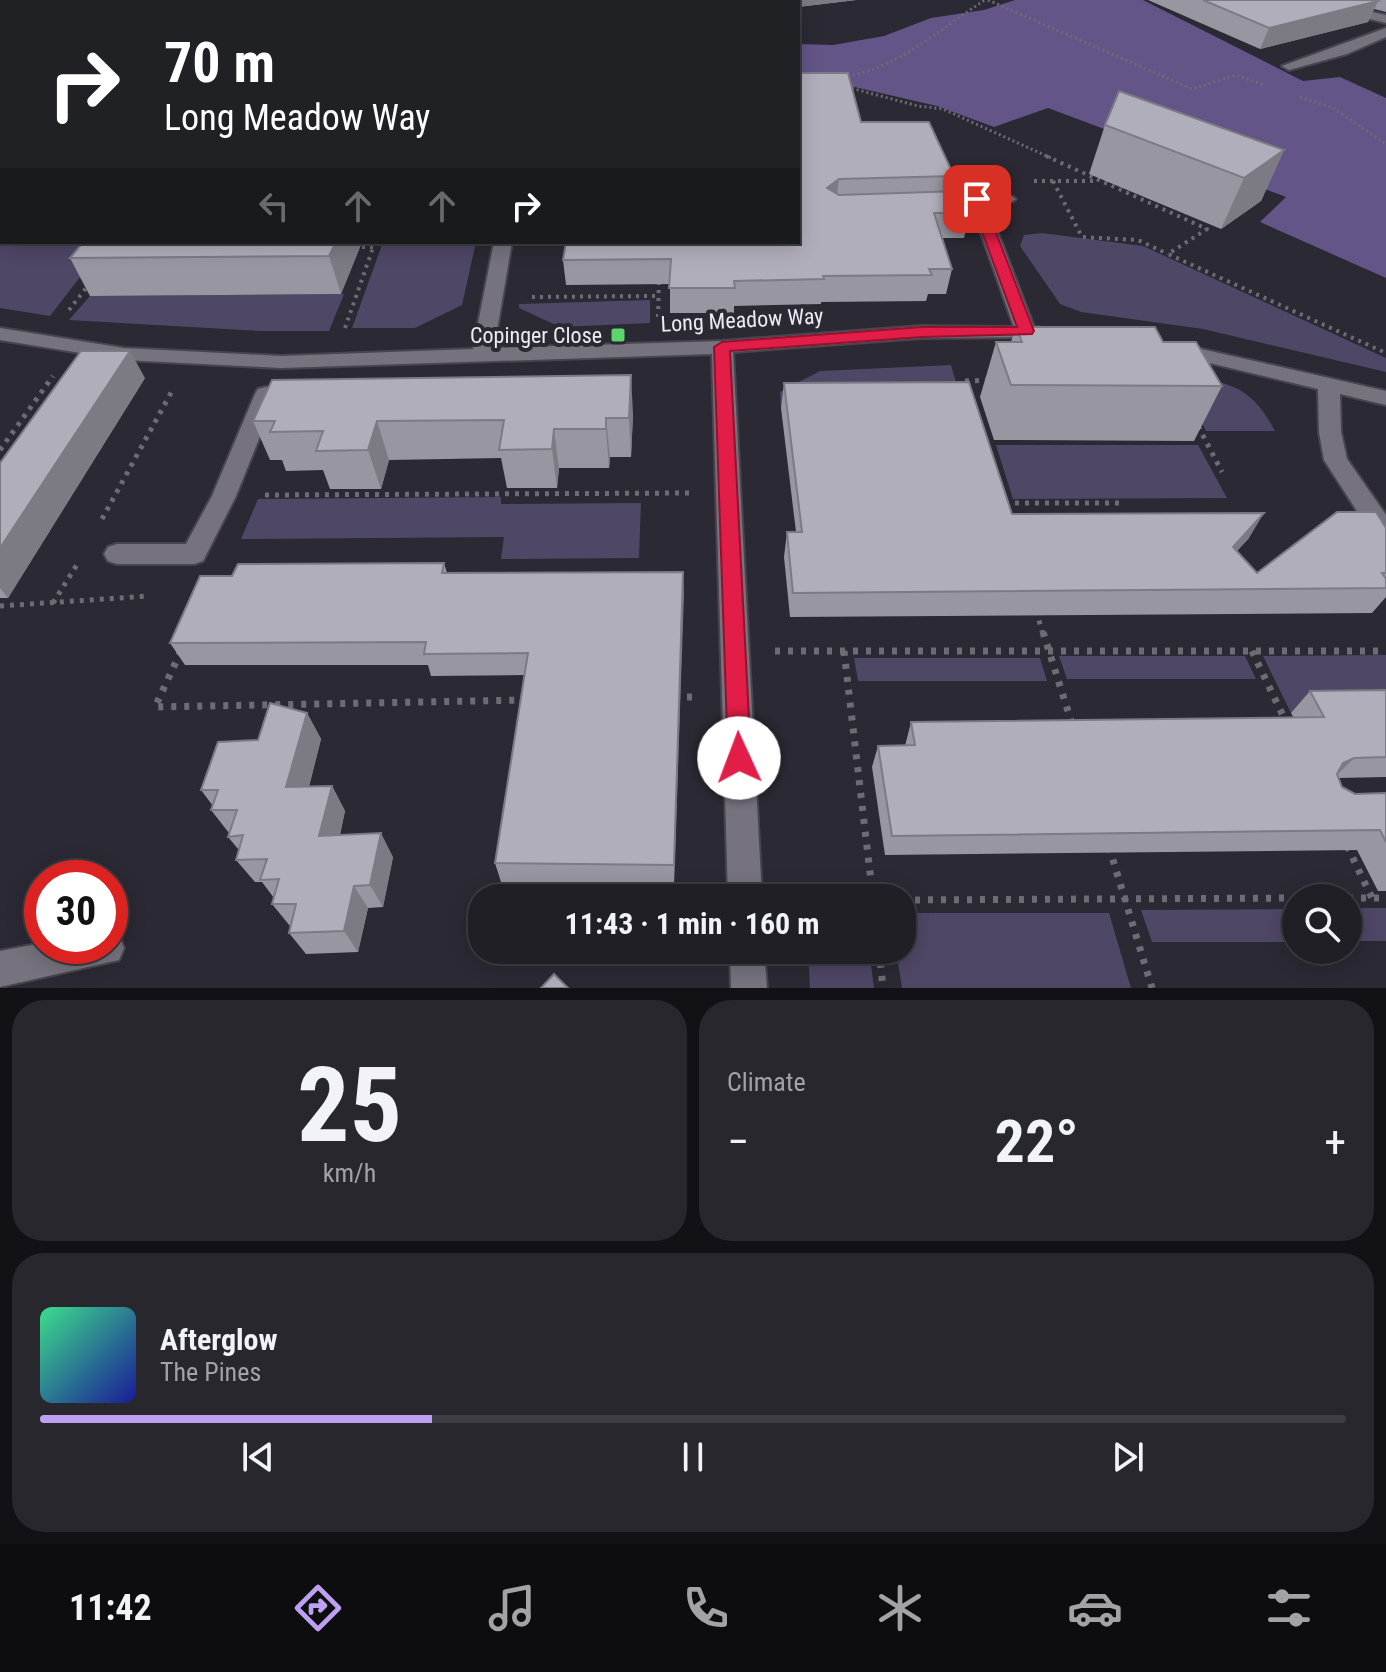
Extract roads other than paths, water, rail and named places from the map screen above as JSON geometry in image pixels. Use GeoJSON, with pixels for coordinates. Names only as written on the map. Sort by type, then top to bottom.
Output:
{"type":"FeatureCollection","features":[{"type":"Feature","properties":{"kind":"street"},"geometry":{"type":"LineString","coordinates":[[1300,0],[1386,19]]}},
{"type":"Feature","properties":{"kind":"street"},"geometry":{"type":"LineString","coordinates":[[1289,66],[1386,32]]}},
{"type":"Feature","properties":{"kind":"street"},"geometry":{"type":"LineString","coordinates":[[1307,62],[1322,69]]}},
{"type":"Feature","properties":{"kind":"street"},"geometry":{"type":"LineString","coordinates":[[1008,199],[977,199],[971,208],[1026,331]]}},
{"type":"Feature","properties":{"kind":"street"},"geometry":{"type":"LineString","coordinates":[[482,356],[503,244]]}},
{"type":"Feature","properties":{"kind":"street","name":"Long Meadow Way"},"geometry":{"type":"LineString","coordinates":[[0,334],[73,347],[190,359],[281,362],[722,347],[949,331],[1026,331],[1067,335]]}},
{"type":"Feature","properties":{"kind":"street"},"geometry":{"type":"LineString","coordinates":[[1150,345],[1386,398]]}},
{"type":"Feature","properties":{"kind":"street"},"geometry":{"type":"LineString","coordinates":[[722,347],[744,884]]}},
{"type":"Feature","properties":{"kind":"street"},"geometry":{"type":"LineString","coordinates":[[117,554],[194,554],[224,496],[248,432],[281,362]]}},
{"type":"Feature","properties":{"kind":"street"},"geometry":{"type":"LineString","coordinates":[[1329,384],[1330,432],[1336,460],[1386,535]]}},
{"type":"Feature","properties":{"kind":"street"},"geometry":{"type":"LineString","coordinates":[[0,969],[25,964]]}},
{"type":"Feature","properties":{"kind":"street"},"geometry":{"type":"LineString","coordinates":[[748,964],[749,988]]}},
{"type":"Feature","properties":{"kind":"place","name":"Copinger Close"},"geometry":{"type":"Point","coordinates":[618,335]}}]}
